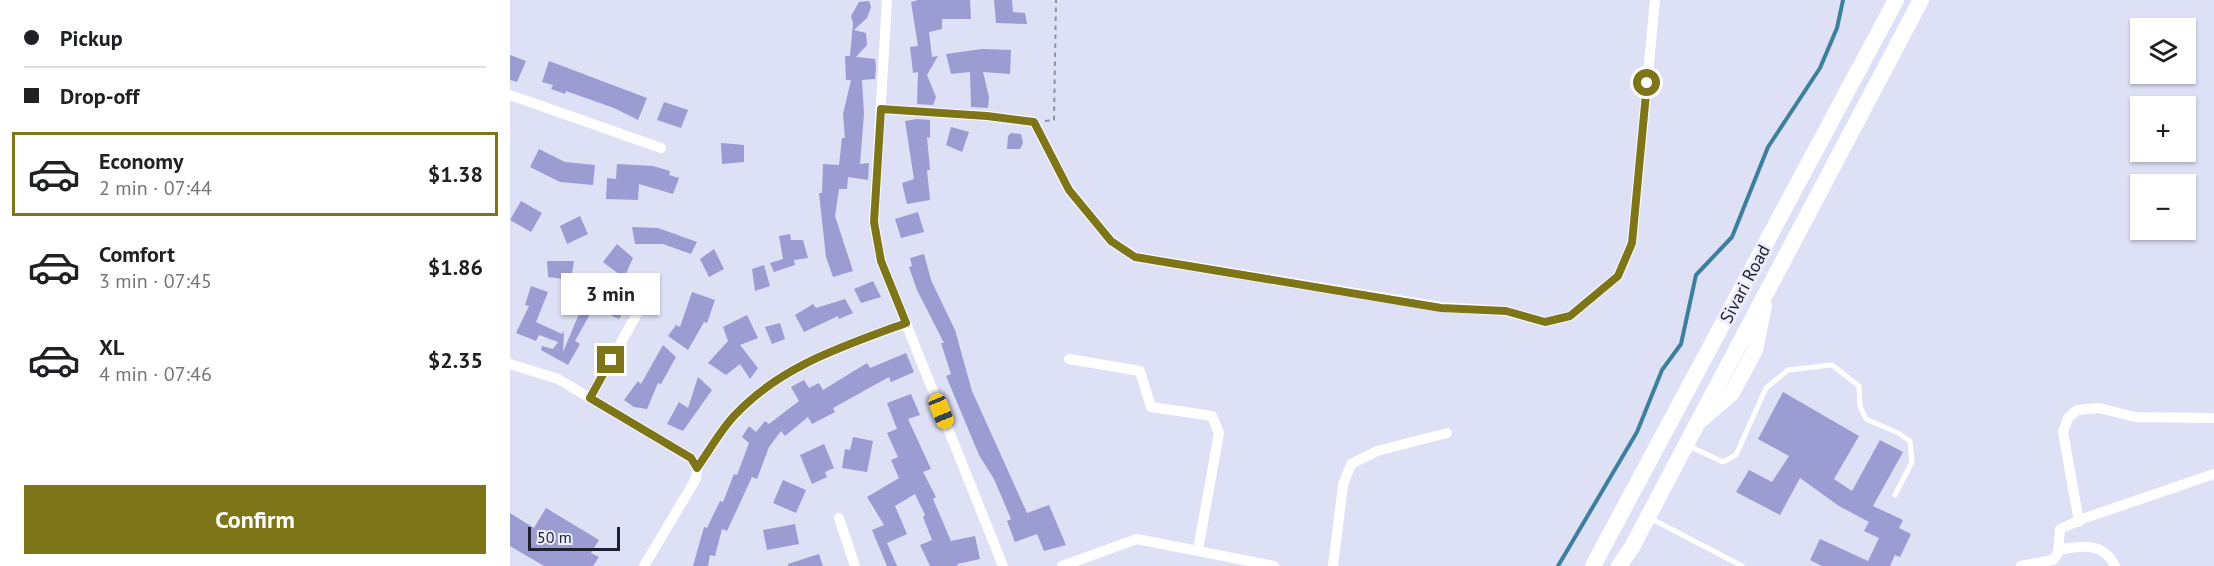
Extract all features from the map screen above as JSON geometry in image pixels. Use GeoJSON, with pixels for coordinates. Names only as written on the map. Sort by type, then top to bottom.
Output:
{"type":"FeatureCollection","features":[{"type":"Feature","properties":{"kind":"main road","name":"Sivari Road"},"geometry":{"type":"LineString","coordinates":[[1593,566],[1896,0]]}},
{"type":"Feature","properties":{"kind":"main road","name":"Sivari Road"},"geometry":{"type":"LineString","coordinates":[[1619,566],[1921,0]]}},
{"type":"Feature","properties":{"kind":"street"},"geometry":{"type":"LineString","coordinates":[[887,0],[874,222],[881,261],[1003,566]]}},
{"type":"Feature","properties":{"kind":"street"},"geometry":{"type":"LineString","coordinates":[[881,109],[987,116],[1034,122],[1069,190],[1111,241],[1135,257],[1441,308],[1506,311],[1545,322],[1570,316],[1618,276],[1632,243],[1655,0]]}},
{"type":"Feature","properties":{"kind":"street"},"geometry":{"type":"LineString","coordinates":[[510,95],[661,148]]}},
{"type":"Feature","properties":{"kind":"street"},"geometry":{"type":"LineString","coordinates":[[590,398],[653,285]]}},
{"type":"Feature","properties":{"kind":"street"},"geometry":{"type":"LineString","coordinates":[[697,468],[733,417],[778,377],[826,352],[906,323]]}},
{"type":"Feature","properties":{"kind":"street"},"geometry":{"type":"LineString","coordinates":[[1069,358],[1140,371],[1151,407],[1212,416],[1219,433],[1198,550]]}},
{"type":"Feature","properties":{"kind":"street"},"geometry":{"type":"LineString","coordinates":[[510,364],[543,372],[691,458],[698,473],[644,566]]}},
{"type":"Feature","properties":{"kind":"street"},"geometry":{"type":"LineString","coordinates":[[2079,522],[2063,432],[2068,418],[2077,410],[2099,408],[2145,417],[2214,418]]}},
{"type":"Feature","properties":{"kind":"street"},"geometry":{"type":"LineString","coordinates":[[1333,566],[1342,485],[1352,464],[1377,451],[1447,433]]}},
{"type":"Feature","properties":{"kind":"street"},"geometry":{"type":"LineString","coordinates":[[2021,566],[2050,562],[2058,550],[2060,530],[2214,474]]}},
{"type":"Feature","properties":{"kind":"street"},"geometry":{"type":"LineString","coordinates":[[838,518],[855,566]]}},
{"type":"Feature","properties":{"kind":"street"},"geometry":{"type":"LineString","coordinates":[[1062,566],[1137,539],[1275,566]]}},
{"type":"Feature","properties":{"kind":"street"},"geometry":{"type":"LineString","coordinates":[[2058,550],[2091,546],[2104,550],[2115,566]]}},
{"type":"Feature","properties":{"kind":"lane"},"geometry":{"type":"LineString","coordinates":[[1685,444],[1723,462],[1736,455],[1766,388],[1788,370],[1832,365],[1859,386],[1860,406],[1866,419],[1910,441],[1912,462],[1895,495]]}},
{"type":"Feature","properties":{"kind":"lane"},"geometry":{"type":"LineString","coordinates":[[1647,517],[1742,566]]}},
{"type":"Feature","properties":{"kind":"path"},"geometry":{"type":"LineString","coordinates":[[1034,122],[1054,120],[1056,0]]}},
{"type":"Feature","properties":{"kind":"building"},"geometry":{"type":"Polygon","coordinates":[[[970,0],[971,19],[942,19],[942,29],[929,32],[932,57],[938,56],[927,75],[936,97],[933,105],[917,104],[918,72],[913,73],[910,47],[918,46],[911,2],[970,0]]]}},
{"type":"Feature","properties":{"kind":"building"},"geometry":{"type":"Polygon","coordinates":[[[994,0],[1012,0],[1013,12],[1025,13],[1027,24],[996,23],[994,0]]]}},
{"type":"Feature","properties":{"kind":"building"},"geometry":{"type":"Polygon","coordinates":[[[869,1],[871,7],[867,18],[854,30],[866,33],[867,45],[856,57],[875,59],[876,67],[875,79],[862,80],[864,114],[860,164],[869,163],[868,180],[848,177],[847,189],[839,189],[835,216],[853,271],[833,277],[826,257],[819,193],[822,193],[823,164],[839,165],[842,138],[845,138],[843,114],[851,80],[846,80],[845,56],[850,56],[853,23],[851,16],[859,2],[869,1]]]}},
{"type":"Feature","properties":{"kind":"building"},"geometry":{"type":"Polygon","coordinates":[[[982,49],[1011,50],[1010,74],[983,72],[989,97],[988,108],[971,107],[970,72],[951,74],[946,54],[982,49]]]}},
{"type":"Feature","properties":{"kind":"building"},"geometry":{"type":"Polygon","coordinates":[[[510,55],[526,61],[517,82],[510,80],[510,55]]]}},
{"type":"Feature","properties":{"kind":"building"},"geometry":{"type":"Polygon","coordinates":[[[549,61],[647,98],[638,120],[614,108],[566,91],[565,94],[551,89],[553,85],[542,82],[549,61]]]}},
{"type":"Feature","properties":{"kind":"building"},"geometry":{"type":"Polygon","coordinates":[[[664,102],[688,110],[681,128],[657,120],[664,102]]]}},
{"type":"Feature","properties":{"kind":"building"},"geometry":{"type":"Polygon","coordinates":[[[930,120],[930,138],[927,137],[930,170],[927,170],[930,200],[907,204],[902,183],[914,179],[905,121],[930,120]]]}},
{"type":"Feature","properties":{"kind":"building"},"geometry":{"type":"Polygon","coordinates":[[[951,127],[969,132],[962,152],[946,145],[951,127]]]}},
{"type":"Feature","properties":{"kind":"building"},"geometry":{"type":"Polygon","coordinates":[[[1011,133],[1021,134],[1023,143],[1020,149],[1007,149],[1008,136],[1011,133]]]}},
{"type":"Feature","properties":{"kind":"building"},"geometry":{"type":"Polygon","coordinates":[[[721,143],[744,145],[744,162],[722,164],[721,143]]]}},
{"type":"Feature","properties":{"kind":"building"},"geometry":{"type":"Polygon","coordinates":[[[539,149],[565,162],[595,165],[593,185],[560,182],[530,167],[539,149]]]}},
{"type":"Feature","properties":{"kind":"building"},"geometry":{"type":"Polygon","coordinates":[[[617,164],[653,166],[670,171],[669,175],[679,178],[673,194],[639,184],[638,200],[606,199],[607,178],[616,179],[617,164]]]}},
{"type":"Feature","properties":{"kind":"building"},"geometry":{"type":"Polygon","coordinates":[[[521,201],[542,213],[531,232],[510,220],[521,201]]]}},
{"type":"Feature","properties":{"kind":"building"},"geometry":{"type":"Polygon","coordinates":[[[918,212],[924,232],[901,238],[895,219],[918,212]]]}},
{"type":"Feature","properties":{"kind":"building"},"geometry":{"type":"Polygon","coordinates":[[[580,216],[588,234],[567,244],[560,226],[580,216]]]}},
{"type":"Feature","properties":{"kind":"building"},"geometry":{"type":"Polygon","coordinates":[[[632,227],[658,228],[697,242],[691,254],[663,244],[635,244],[632,227]]]}},
{"type":"Feature","properties":{"kind":"building"},"geometry":{"type":"Polygon","coordinates":[[[790,234],[791,240],[803,240],[808,258],[794,260],[795,265],[774,272],[770,263],[783,259],[779,236],[790,234]]]}},
{"type":"Feature","properties":{"kind":"building"},"geometry":{"type":"Polygon","coordinates":[[[617,244],[633,258],[624,278],[603,262],[617,244]]]}},
{"type":"Feature","properties":{"kind":"building"},"geometry":{"type":"Polygon","coordinates":[[[714,249],[724,269],[709,277],[700,259],[714,249]]]}},
{"type":"Feature","properties":{"kind":"building"},"geometry":{"type":"Polygon","coordinates":[[[924,254],[931,280],[955,330],[972,391],[1027,513],[1049,505],[1066,545],[1044,551],[1037,534],[1015,542],[1007,521],[1011,519],[994,479],[979,455],[946,376],[951,374],[941,343],[944,343],[917,290],[909,267],[912,266],[910,258],[924,254]]]}},
{"type":"Feature","properties":{"kind":"building"},"geometry":{"type":"Polygon","coordinates":[[[547,261],[574,261],[571,280],[548,277],[547,261]]]}},
{"type":"Feature","properties":{"kind":"building"},"geometry":{"type":"Polygon","coordinates":[[[764,265],[770,286],[755,291],[752,269],[764,265]]]}},
{"type":"Feature","properties":{"kind":"building"},"geometry":{"type":"Polygon","coordinates":[[[594,278],[613,286],[606,301],[624,310],[619,319],[594,307],[575,341],[580,344],[568,365],[541,350],[542,346],[553,349],[558,342],[539,335],[536,341],[516,333],[529,306],[525,305],[531,286],[548,292],[536,322],[562,334],[564,331],[563,352],[594,278]]]}},
{"type":"Feature","properties":{"kind":"building"},"geometry":{"type":"Polygon","coordinates":[[[873,281],[881,297],[861,303],[854,289],[873,281]]]}},
{"type":"Feature","properties":{"kind":"building"},"geometry":{"type":"Polygon","coordinates":[[[692,292],[715,300],[707,323],[704,322],[688,350],[668,336],[676,325],[680,327],[692,292]]]}},
{"type":"Feature","properties":{"kind":"building"},"geometry":{"type":"Polygon","coordinates":[[[845,299],[853,313],[839,319],[838,316],[804,332],[795,315],[813,304],[816,308],[845,299]]]}},
{"type":"Feature","properties":{"kind":"building"},"geometry":{"type":"Polygon","coordinates":[[[747,315],[758,338],[740,345],[758,368],[750,379],[740,364],[726,375],[708,363],[728,341],[723,327],[747,315]]]}},
{"type":"Feature","properties":{"kind":"building"},"geometry":{"type":"Polygon","coordinates":[[[780,323],[785,339],[772,344],[765,327],[780,323]]]}},
{"type":"Feature","properties":{"kind":"building"},"geometry":{"type":"Polygon","coordinates":[[[663,345],[676,357],[661,384],[658,383],[647,409],[634,407],[624,400],[638,381],[641,384],[663,345]]]}},
{"type":"Feature","properties":{"kind":"building"},"geometry":{"type":"Polygon","coordinates":[[[906,353],[914,372],[891,382],[889,377],[833,408],[835,412],[812,424],[808,417],[785,436],[781,431],[769,447],[757,479],[752,477],[727,531],[722,529],[715,556],[710,555],[708,566],[693,566],[704,527],[707,528],[720,501],[723,502],[734,474],[737,475],[749,443],[742,437],[749,426],[756,432],[765,421],[769,424],[799,401],[791,387],[804,380],[809,388],[819,383],[823,390],[867,363],[870,368],[906,353]]]}},
{"type":"Feature","properties":{"kind":"building"},"geometry":{"type":"Polygon","coordinates":[[[698,377],[712,390],[683,431],[667,424],[679,402],[688,408],[698,377]]]}},
{"type":"Feature","properties":{"kind":"building"},"geometry":{"type":"Polygon","coordinates":[[[1783,392],[1859,436],[1834,479],[1852,491],[1880,440],[1903,452],[1873,506],[1903,520],[1899,528],[1911,534],[1900,557],[1895,555],[1890,566],[1822,566],[1810,560],[1820,539],[1868,561],[1879,538],[1864,531],[1869,522],[1839,506],[1800,478],[1780,515],[1736,492],[1749,470],[1772,482],[1789,456],[1758,439],[1783,392]]]}},
{"type":"Feature","properties":{"kind":"building"},"geometry":{"type":"Polygon","coordinates":[[[911,394],[920,415],[908,419],[931,469],[923,472],[936,497],[933,499],[951,541],[975,536],[980,559],[957,564],[958,566],[930,566],[920,545],[932,540],[923,517],[925,515],[915,494],[895,506],[907,534],[887,543],[897,566],[887,566],[872,530],[884,525],[867,497],[899,478],[891,460],[898,457],[887,433],[897,429],[887,403],[911,394]]]}},
{"type":"Feature","properties":{"kind":"building"},"geometry":{"type":"Polygon","coordinates":[[[853,437],[873,441],[867,472],[842,468],[845,449],[850,450],[853,437]]]}},
{"type":"Feature","properties":{"kind":"building"},"geometry":{"type":"Polygon","coordinates":[[[824,444],[834,468],[825,472],[827,477],[812,484],[800,455],[824,444]]]}},
{"type":"Feature","properties":{"kind":"building"},"geometry":{"type":"Polygon","coordinates":[[[783,480],[806,490],[796,513],[773,503],[783,480]]]}},
{"type":"Feature","properties":{"kind":"building"},"geometry":{"type":"Polygon","coordinates":[[[546,508],[599,540],[591,553],[599,557],[593,566],[544,566],[510,546],[510,513],[534,528],[546,508]]]}},
{"type":"Feature","properties":{"kind":"building"},"geometry":{"type":"Polygon","coordinates":[[[795,524],[799,544],[767,550],[763,530],[795,524]]]}},
{"type":"Feature","properties":{"kind":"building"},"geometry":{"type":"Polygon","coordinates":[[[819,554],[823,566],[788,566],[788,564],[819,554]]]}},
{"type":"Feature","properties":{"kind":"waterway"},"geometry":{"type":"LineString","coordinates":[[1558,566],[1637,432],[1662,370],[1681,344],[1696,275],[1732,237],[1768,147],[1820,68],[1837,28],[1843,0]]}},
{"type":"Feature","properties":{"kind":"route"},"geometry":{"type":"LineString","coordinates":[[611,360],[590,398],[691,458],[697,468],[733,417],[778,377],[826,352],[906,323],[881,261],[874,222],[881,109],[987,116],[1034,122],[1069,190],[1111,241],[1135,257],[1441,308],[1506,311],[1545,322],[1570,316],[1618,276],[1632,243],[1647,83]]}}]}
